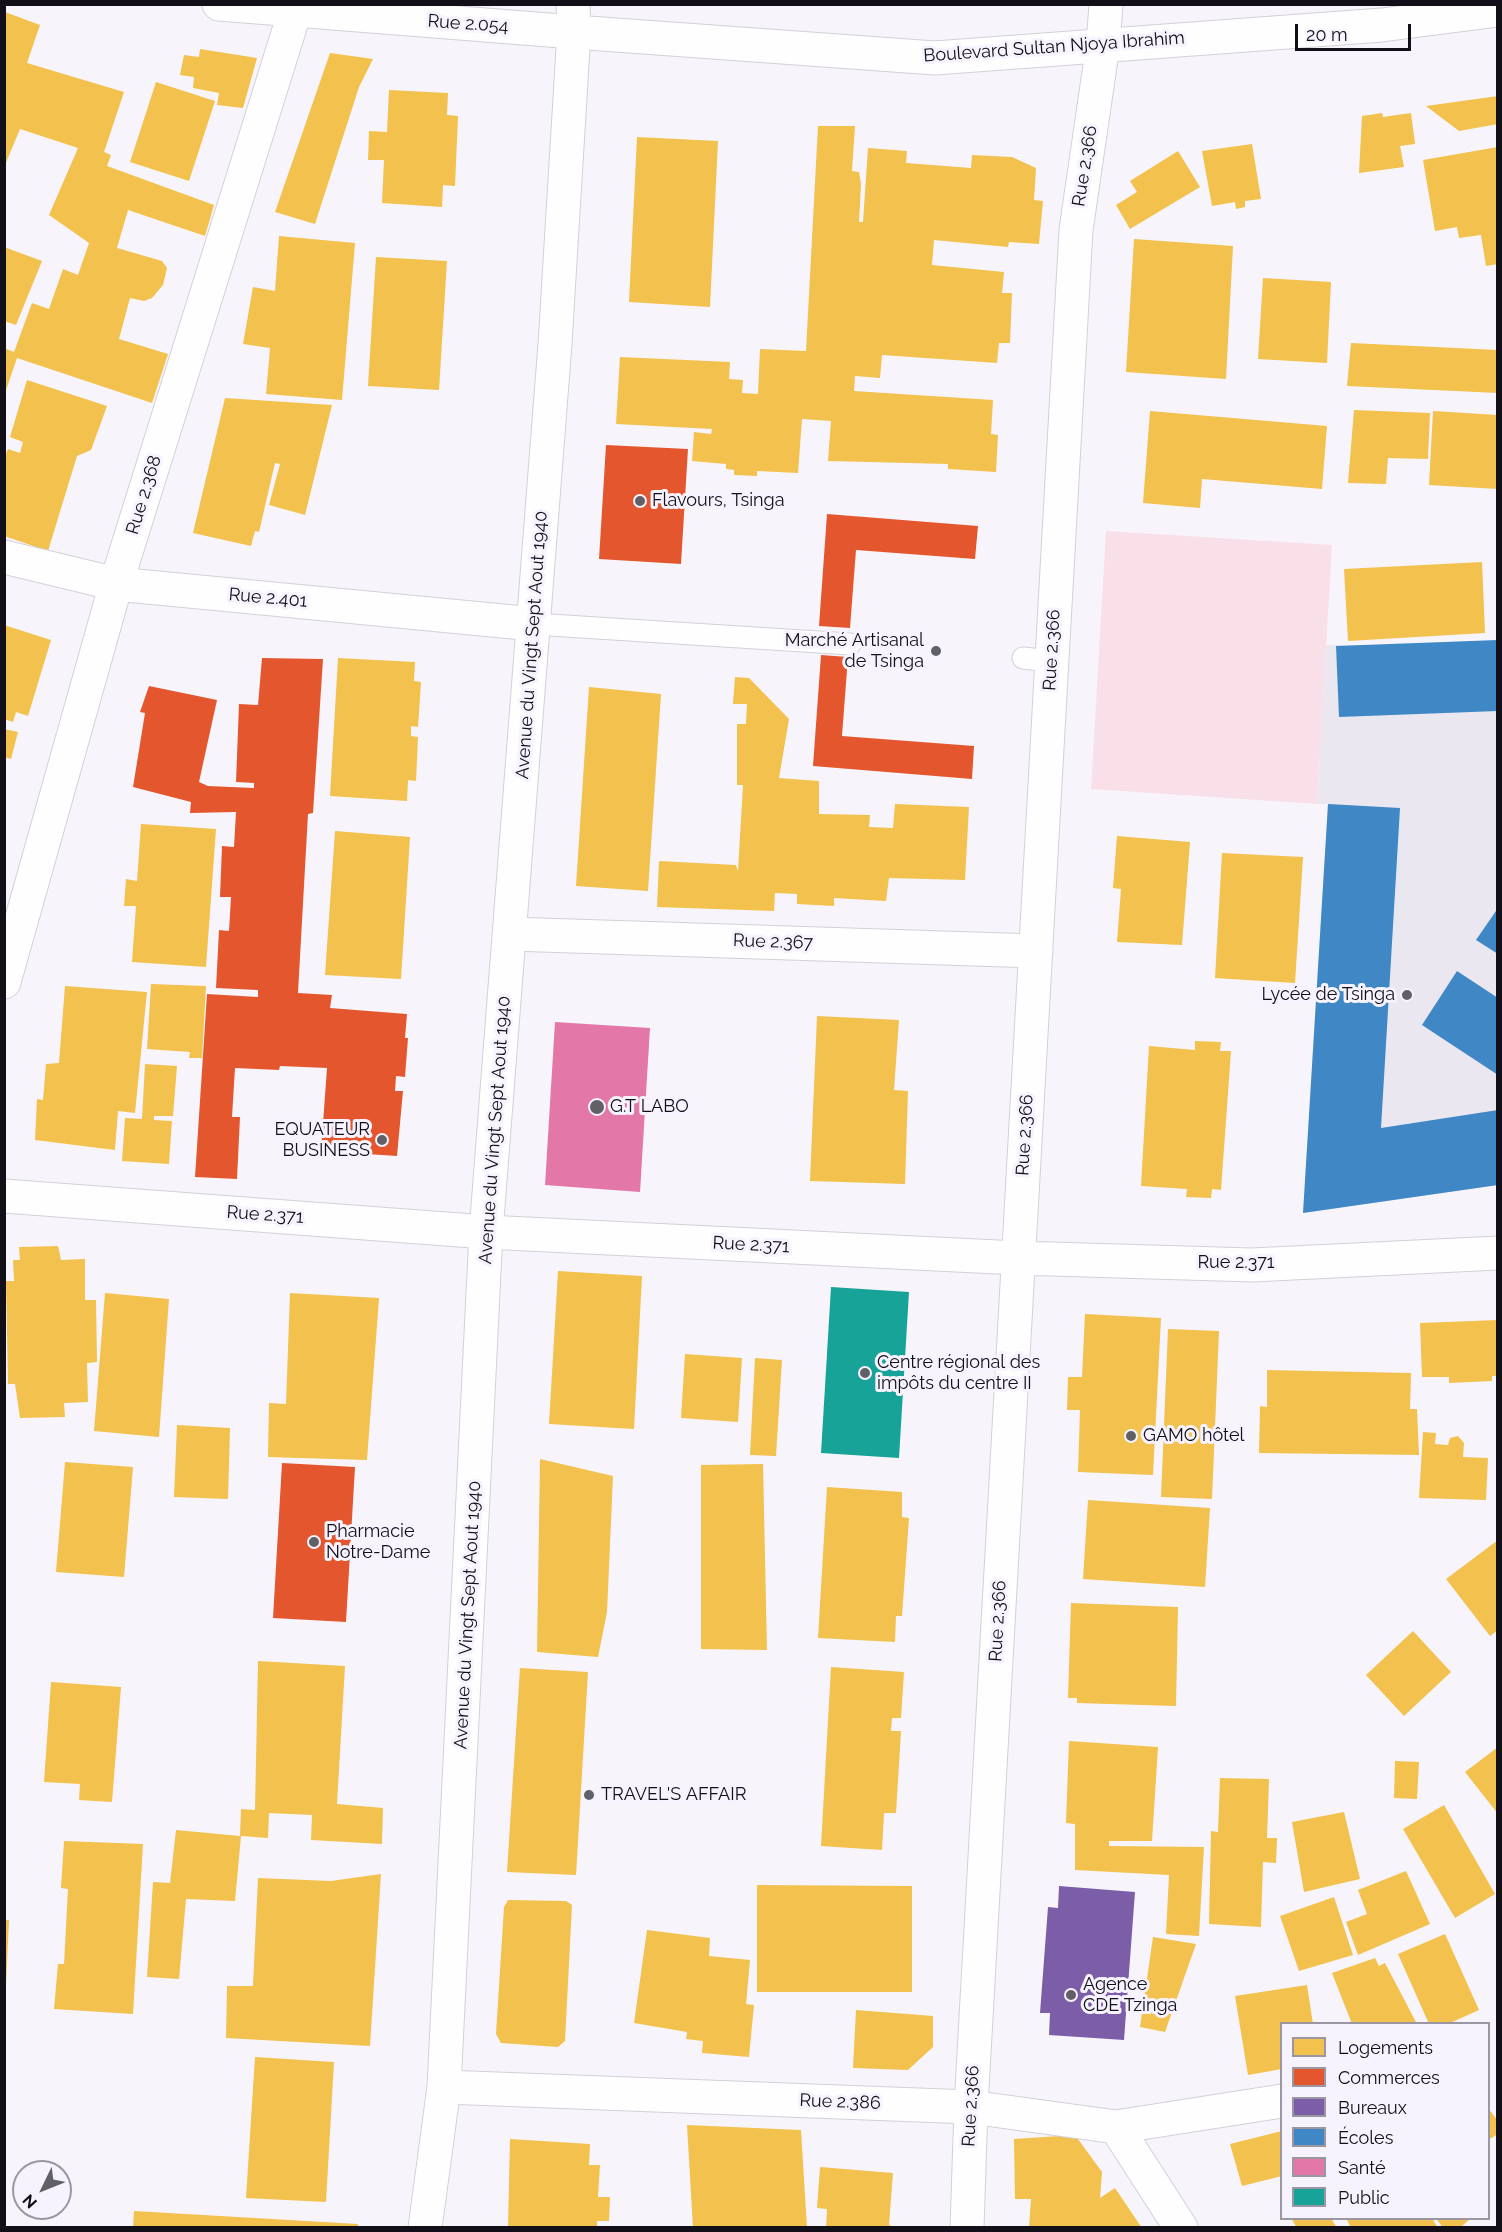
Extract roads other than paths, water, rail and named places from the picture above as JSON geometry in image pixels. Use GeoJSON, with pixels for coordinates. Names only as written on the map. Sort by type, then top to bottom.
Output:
{"type":"FeatureCollection","features":[{"type":"Feature","properties":{"kind":"street","name":"Rue 2.054"},"geometry":{"type":"LineString","coordinates":[[219,4],[295,11],[574,18]]}},
{"type":"Feature","properties":{"kind":"street","name":"Rue 2.366"},"geometry":{"type":"LineString","coordinates":[[967,2228],[971,2107],[1036,951],[1037,659],[1076,230],[1103,45],[1106,4]]}},
{"type":"Feature","properties":{"kind":"street","name":"Boulevard Sultan Njoya Ibrahim"},"geometry":{"type":"LineString","coordinates":[[574,18],[935,58],[1382,25],[1497,10]]}},
{"type":"Feature","properties":{"kind":"street","name":"Rue 2.368"},"geometry":{"type":"LineString","coordinates":[[4,982],[116,584],[295,11]]}},
{"type":"Feature","properties":{"kind":"street","name":"Avenue du Vingt Sept Aout 1940"},"geometry":{"type":"LineString","coordinates":[[425,2228],[444,2087],[486,1232],[555,344],[574,18]]}},
{"type":"Feature","properties":{"kind":"street","name":"Rue 2.401"},"geometry":{"type":"LineString","coordinates":[[4,557],[116,584],[534,624]]}},
{"type":"Feature","properties":{"kind":"street","name":"Rue 2.367"},"geometry":{"type":"LineString","coordinates":[[510,934],[1036,951]]}},
{"type":"Feature","properties":{"kind":"street","name":"Rue 2.371"},"geometry":{"type":"LineString","coordinates":[[4,1196],[486,1232],[1018,1258],[1252,1265],[1497,1252]]}},
{"type":"Feature","properties":{"kind":"street","name":"Rue 2.386"},"geometry":{"type":"LineString","coordinates":[[444,2087],[971,2107],[1116,2127],[1280,2101]]}},
{"type":"Feature","properties":{"kind":"street"},"geometry":{"type":"LineString","coordinates":[[1116,2127],[1181,2228]]}},
{"type":"Feature","properties":{"kind":"lane"},"geometry":{"type":"LineString","coordinates":[[534,624],[850,644]]}},
{"type":"Feature","properties":{"kind":"place","name":"Flavours, Tsinga"},"geometry":{"type":"Point","coordinates":[640,501]}},
{"type":"Feature","properties":{"kind":"place","name":"Marché Artisanal de Tsinga"},"geometry":{"type":"Point","coordinates":[936,651]}},
{"type":"Feature","properties":{"kind":"place","name":"Lycée de Tsinga"},"geometry":{"type":"Point","coordinates":[1407,995]}},
{"type":"Feature","properties":{"kind":"place","name":"G.T LABO"},"geometry":{"type":"Point","coordinates":[597,1107]}},
{"type":"Feature","properties":{"kind":"place","name":"EQUATEUR BUSINESS"},"geometry":{"type":"Point","coordinates":[382,1140]}},
{"type":"Feature","properties":{"kind":"place","name":"Centre régional des impôts du centre II"},"geometry":{"type":"Point","coordinates":[865,1373]}},
{"type":"Feature","properties":{"kind":"place","name":"GAMO hôtel"},"geometry":{"type":"Point","coordinates":[1131,1436]}},
{"type":"Feature","properties":{"kind":"place","name":"Pharmacie Notre-Dame"},"geometry":{"type":"Point","coordinates":[314,1542]}},
{"type":"Feature","properties":{"kind":"place","name":"TRAVEL'S AFFAIR"},"geometry":{"type":"Point","coordinates":[589,1795]}},
{"type":"Feature","properties":{"kind":"place","name":"Agence CDE Tzinga"},"geometry":{"type":"Point","coordinates":[1071,1995]}}]}
